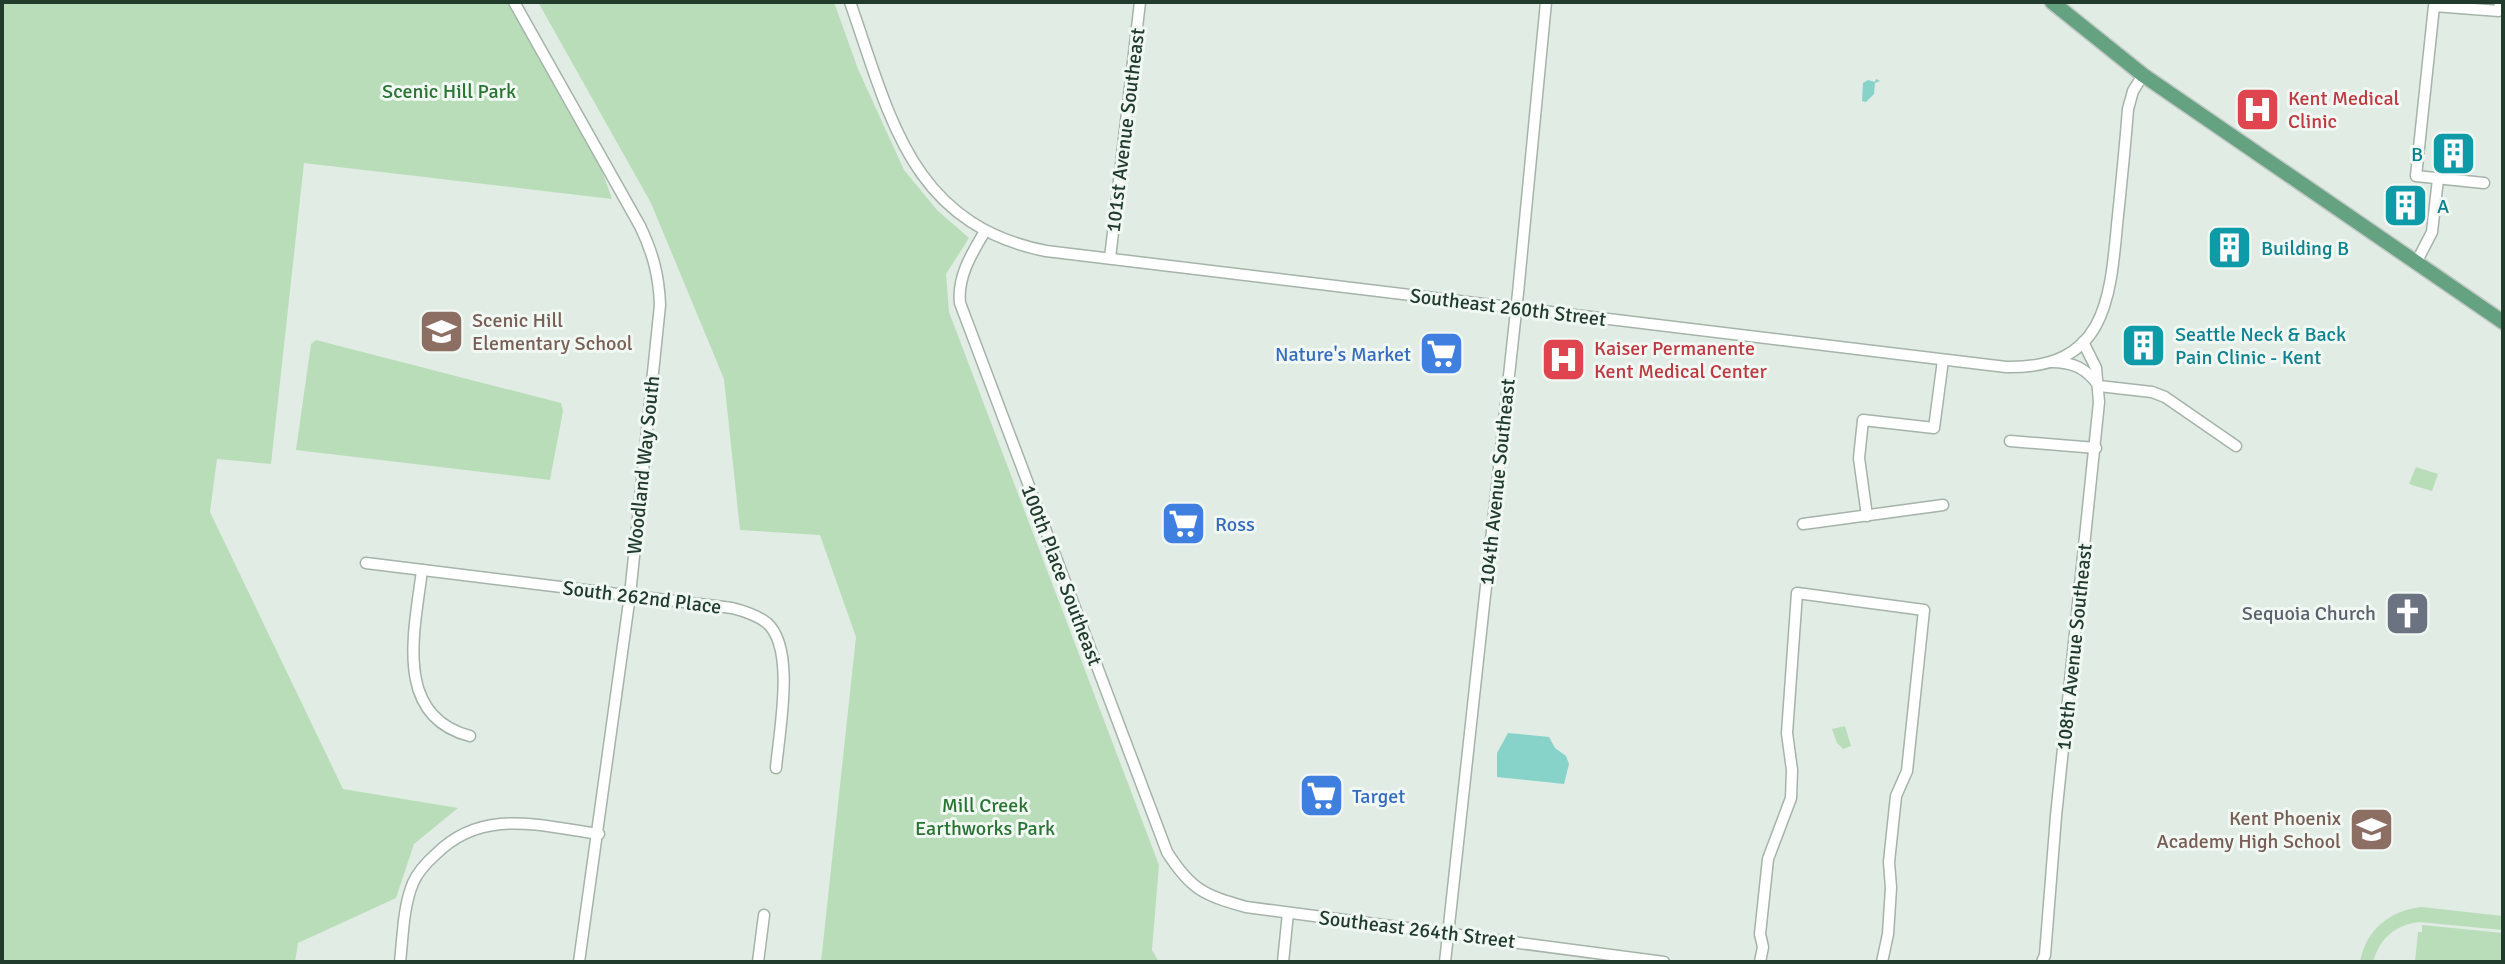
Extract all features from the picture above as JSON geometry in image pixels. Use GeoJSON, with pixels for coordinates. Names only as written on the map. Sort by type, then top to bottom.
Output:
{"type":"FeatureCollection","features":[{"type":"Feature","properties":{"kind":"main road"},"geometry":{"type":"LineString","coordinates":[[2052,2],[2143,75],[2503,322]]}},
{"type":"Feature","properties":{"kind":"street","name":"Woodland Way South"},"geometry":{"type":"LineString","coordinates":[[514,2],[640,226],[651,248],[659,279],[660,305],[630,595],[579,962]]}},
{"type":"Feature","properties":{"kind":"street","name":"Southeast 260th Street"},"geometry":{"type":"LineString","coordinates":[[850,2],[889,113],[923,177],[965,220],[1033,249],[1943,360],[2023,367],[2049,362],[2080,345]]}},
{"type":"Feature","properties":{"kind":"street","name":"101st Avenue Southeast"},"geometry":{"type":"LineString","coordinates":[[1110,258],[1140,2]]}},
{"type":"Feature","properties":{"kind":"street","name":"104th Avenue Southeast"},"geometry":{"type":"LineString","coordinates":[[1445,962],[1546,2]]}},
{"type":"Feature","properties":{"kind":"street"},"geometry":{"type":"LineString","coordinates":[[2484,183],[2416,176],[2434,6],[2499,11],[2500,2]]}},
{"type":"Feature","properties":{"kind":"street"},"geometry":{"type":"LineString","coordinates":[[2080,345],[2102,317],[2110,293],[2128,109],[2133,91],[2143,75]]}},
{"type":"Feature","properties":{"kind":"street"},"geometry":{"type":"LineString","coordinates":[[2416,263],[2432,232],[2438,179]]}},
{"type":"Feature","properties":{"kind":"street","name":"100th Place Southeast"},"geometry":{"type":"LineString","coordinates":[[985,231],[962,277],[958,292],[960,303],[1167,852],[1196,889],[1219,899]]}},
{"type":"Feature","properties":{"kind":"street","name":"108th Avenue Southeast"},"geometry":{"type":"LineString","coordinates":[[2046,960],[2056,812],[2096,448],[2099,386],[2096,368],[2080,345]]}},
{"type":"Feature","properties":{"kind":"street"},"geometry":{"type":"LineString","coordinates":[[1867,516],[1859,458],[1863,420],[1934,428],[1943,360]]}},
{"type":"Feature","properties":{"kind":"street"},"geometry":{"type":"LineString","coordinates":[[2049,362],[2075,365],[2091,375],[2099,386],[2138,389],[2165,397],[2236,446]]}},
{"type":"Feature","properties":{"kind":"street"},"geometry":{"type":"LineString","coordinates":[[2010,441],[2096,448]]}},
{"type":"Feature","properties":{"kind":"street"},"geometry":{"type":"LineString","coordinates":[[1803,524],[1943,505]]}},
{"type":"Feature","properties":{"kind":"street","name":"South 262nd Place"},"geometry":{"type":"LineString","coordinates":[[366,563],[630,595],[742,611],[758,617],[772,629],[781,648],[783,668],[776,768]]}},
{"type":"Feature","properties":{"kind":"street"},"geometry":{"type":"LineString","coordinates":[[422,570],[414,641],[416,682],[426,707],[434,717],[456,733],[470,736]]}},
{"type":"Feature","properties":{"kind":"street"},"geometry":{"type":"LineString","coordinates":[[1760,962],[1768,859],[1791,798],[1792,770],[1787,733],[1797,593],[1924,610],[1907,771],[1896,796],[1889,862],[1888,934],[1882,962]]}},
{"type":"Feature","properties":{"kind":"street"},"geometry":{"type":"LineString","coordinates":[[400,962],[407,902],[413,882],[442,847],[463,833],[488,824],[509,822],[599,834]]}},
{"type":"Feature","properties":{"kind":"street","name":"Southeast 264th Street"},"geometry":{"type":"LineString","coordinates":[[1219,899],[1246,907],[1288,913],[1664,962]]}},
{"type":"Feature","properties":{"kind":"street"},"geometry":{"type":"LineString","coordinates":[[1283,962],[1288,913]]}},
{"type":"Feature","properties":{"kind":"street"},"geometry":{"type":"LineString","coordinates":[[758,962],[764,915]]}},
{"type":"Feature","properties":{"kind":"green space","name":"Scenic Hill Park"},"geometry":{"type":"Polygon","coordinates":[[[2,2],[507,2],[602,171],[612,199],[304,163],[271,464],[217,459],[210,512],[343,789],[458,808],[414,844],[396,898],[298,943],[295,962],[2,962],[2,2]]]}},
{"type":"Feature","properties":{"kind":"green space","name":"Mill Creek Earthworks Park"},"geometry":{"type":"Polygon","coordinates":[[[538,2],[834,2],[858,69],[904,170],[937,210],[969,238],[946,274],[949,312],[1159,865],[1152,950],[1159,962],[821,962],[856,637],[820,535],[740,530],[724,379],[651,203],[538,2]]]}},
{"type":"Feature","properties":{"kind":"green space"},"geometry":{"type":"Polygon","coordinates":[[[316,340],[561,403],[563,411],[550,480],[296,450],[311,344],[316,340]]]}},
{"type":"Feature","properties":{"kind":"green space"},"geometry":{"type":"Polygon","coordinates":[[[2416,467],[2438,474],[2432,491],[2409,484],[2416,467]]]}},
{"type":"Feature","properties":{"kind":"green space"},"geometry":{"type":"Polygon","coordinates":[[[1845,726],[1851,746],[1843,749],[1832,729],[1845,726]]]}},
{"type":"Feature","properties":{"kind":"green space"},"geometry":{"type":"Polygon","coordinates":[[[2421,907],[2503,916],[2503,930],[2419,922],[2410,924],[2384,940],[2373,962],[2360,962],[2368,940],[2381,924],[2399,913],[2421,907]]]}},
{"type":"Feature","properties":{"kind":"green space"},"geometry":{"type":"Polygon","coordinates":[[[2422,925],[2503,933],[2503,962],[2415,962],[2418,932],[2422,932],[2422,925]]]}},
{"type":"Feature","properties":{"kind":"water"},"geometry":{"type":"Polygon","coordinates":[[[1876,79],[1880,81],[1875,83],[1874,94],[1866,102],[1862,101],[1863,83],[1868,80],[1875,82],[1876,79]]]}},
{"type":"Feature","properties":{"kind":"water"},"geometry":{"type":"Polygon","coordinates":[[[1508,733],[1549,737],[1569,764],[1564,784],[1497,777],[1497,753],[1508,733]]]}},
{"type":"Feature","properties":{"kind":"place","name":"Kent Medical Clinic"},"geometry":{"type":"Point","coordinates":[2257,109]}},
{"type":"Feature","properties":{"kind":"place","name":"B"},"geometry":{"type":"Point","coordinates":[2454,154]}},
{"type":"Feature","properties":{"kind":"place","name":"A"},"geometry":{"type":"Point","coordinates":[2406,206]}},
{"type":"Feature","properties":{"kind":"place","name":"Building B"},"geometry":{"type":"Point","coordinates":[2230,248]}},
{"type":"Feature","properties":{"kind":"place","name":"Scenic Hill Elementary School"},"geometry":{"type":"Point","coordinates":[441,332]}},
{"type":"Feature","properties":{"kind":"place","name":"Seattle Neck & Back Pain Clinic - Kent"},"geometry":{"type":"Point","coordinates":[2144,346]}},
{"type":"Feature","properties":{"kind":"place","name":"Nature's Market"},"geometry":{"type":"Point","coordinates":[1442,354]}},
{"type":"Feature","properties":{"kind":"place","name":"Kaiser Permanente Kent Medical Center"},"geometry":{"type":"Point","coordinates":[1563,359]}},
{"type":"Feature","properties":{"kind":"place","name":"Ross"},"geometry":{"type":"Point","coordinates":[1184,524]}},
{"type":"Feature","properties":{"kind":"place","name":"Sequoia Church"},"geometry":{"type":"Point","coordinates":[2407,613]}},
{"type":"Feature","properties":{"kind":"place","name":"Target"},"geometry":{"type":"Point","coordinates":[1321,796]}},
{"type":"Feature","properties":{"kind":"place","name":"Kent Phoenix Academy High School"},"geometry":{"type":"Point","coordinates":[2372,829]}}]}
